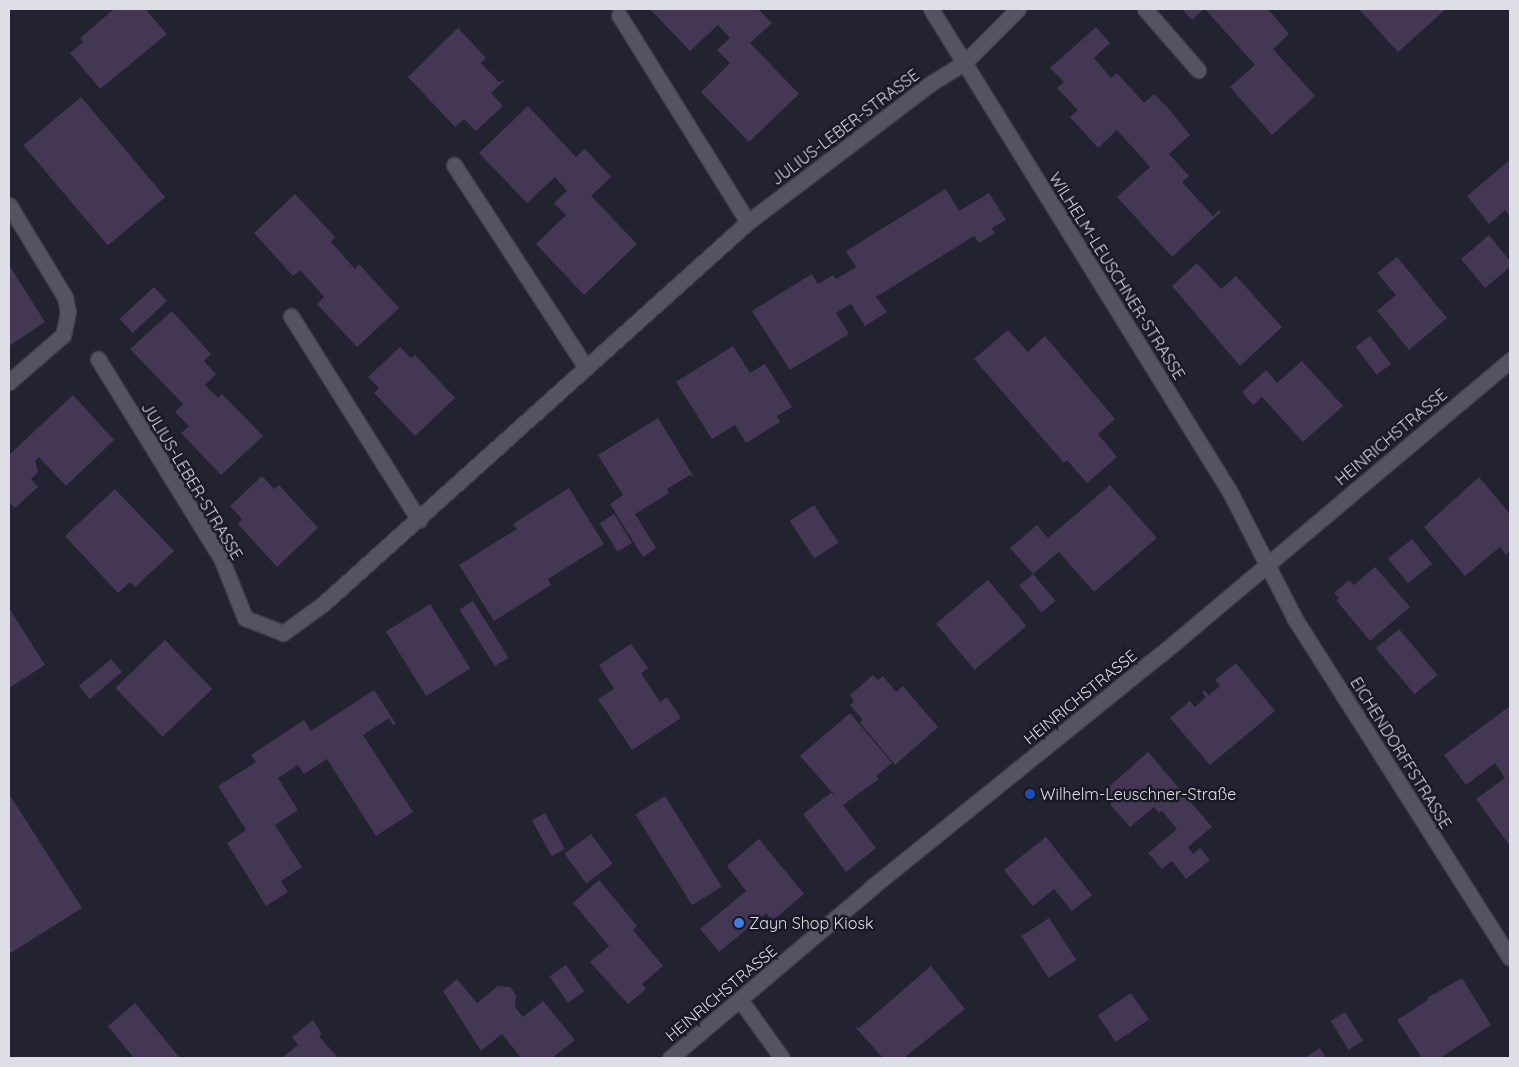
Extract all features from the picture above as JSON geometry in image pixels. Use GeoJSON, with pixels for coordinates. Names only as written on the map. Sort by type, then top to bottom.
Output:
{"type":"FeatureCollection","features":[{"type":"Feature","properties":{"kind":"street","name":"WILHELM-LEUSCHNER-STRASSE"},"geometry":{"type":"LineString","coordinates":[[931,9],[1230,492],[1266,564]]}},
{"type":"Feature","properties":{"kind":"street","name":"JULIUS-LEBER-STRASSE"},"geometry":{"type":"LineString","coordinates":[[98,359],[222,558],[245,618],[283,633],[323,604],[418,520],[584,366],[748,222],[930,84],[965,62],[1018,9]]}},
{"type":"Feature","properties":{"kind":"street"},"geometry":{"type":"LineString","coordinates":[[1145,9],[1198,70]]}},
{"type":"Feature","properties":{"kind":"street"},"geometry":{"type":"LineString","coordinates":[[619,15],[748,222]]}},
{"type":"Feature","properties":{"kind":"street"},"geometry":{"type":"LineString","coordinates":[[454,165],[584,366]]}},
{"type":"Feature","properties":{"kind":"street"},"geometry":{"type":"LineString","coordinates":[[9,205],[65,297],[68,312],[63,335],[9,382]]}},
{"type":"Feature","properties":{"kind":"street"},"geometry":{"type":"LineString","coordinates":[[291,316],[418,520]]}},
{"type":"Feature","properties":{"kind":"street","name":"HEINRICHSTRASSE"},"geometry":{"type":"LineString","coordinates":[[670,1058],[740,1001],[872,887],[1160,655],[1510,360]]}},
{"type":"Feature","properties":{"kind":"street","name":"EICHENDORFFSTRASSE"},"geometry":{"type":"LineString","coordinates":[[1266,564],[1295,619],[1510,958]]}},
{"type":"Feature","properties":{"kind":"street"},"geometry":{"type":"LineString","coordinates":[[740,1001],[782,1058]]}},
{"type":"Feature","properties":{"kind":"building"},"geometry":{"type":"Polygon","coordinates":[[[114,9],[145,9],[167,34],[100,89],[70,53],[83,42],[80,38],[114,9]]]}},
{"type":"Feature","properties":{"kind":"building"},"geometry":{"type":"Polygon","coordinates":[[[650,9],[758,9],[772,23],[750,43],[799,94],[749,142],[701,92],[730,63],[717,50],[730,38],[718,25],[690,51],[650,9]]]}},
{"type":"Feature","properties":{"kind":"building"},"geometry":{"type":"Polygon","coordinates":[[[1182,9],[1204,9],[1192,20],[1182,9]]]}},
{"type":"Feature","properties":{"kind":"building"},"geometry":{"type":"Polygon","coordinates":[[[1205,9],[1268,9],[1289,34],[1273,49],[1315,96],[1272,135],[1230,87],[1255,65],[1205,9]]]}},
{"type":"Feature","properties":{"kind":"building"},"geometry":{"type":"Polygon","coordinates":[[[1359,9],[1446,9],[1398,52],[1359,9]]]}},
{"type":"Feature","properties":{"kind":"building"},"geometry":{"type":"Polygon","coordinates":[[[1096,27],[1110,43],[1094,58],[1111,78],[1117,73],[1144,103],[1154,94],[1168,108],[1190,135],[1169,154],[1189,176],[1182,182],[1213,216],[1219,210],[1221,212],[1172,257],[1117,197],[1150,167],[1117,130],[1098,148],[1070,117],[1078,110],[1057,88],[1064,82],[1050,68],[1096,27]]]}},
{"type":"Feature","properties":{"kind":"building"},"geometry":{"type":"Polygon","coordinates":[[[458,28],[486,58],[481,63],[499,82],[506,79],[491,93],[503,106],[476,131],[464,119],[455,127],[408,77],[458,28]]]}},
{"type":"Feature","properties":{"kind":"building"},"geometry":{"type":"Polygon","coordinates":[[[81,97],[165,197],[108,246],[24,145],[81,97]]]}},
{"type":"Feature","properties":{"kind":"building"},"geometry":{"type":"Polygon","coordinates":[[[528,106],[576,157],[585,149],[611,177],[591,196],[637,244],[584,295],[536,244],[566,215],[554,203],[567,191],[555,177],[527,203],[479,153],[528,106]]]}},
{"type":"Feature","properties":{"kind":"building"},"geometry":{"type":"Polygon","coordinates":[[[1510,160],[1510,217],[1505,210],[1489,224],[1467,196],[1510,160]]]}},
{"type":"Feature","properties":{"kind":"building"},"geometry":{"type":"Polygon","coordinates":[[[946,189],[959,211],[989,193],[1006,220],[992,228],[995,233],[979,243],[974,236],[876,297],[887,312],[865,326],[851,304],[836,313],[849,334],[790,370],[752,311],[812,274],[818,284],[833,275],[836,279],[856,267],[846,251],[946,189]]]}},
{"type":"Feature","properties":{"kind":"building"},"geometry":{"type":"Polygon","coordinates":[[[295,194],[335,237],[331,242],[355,269],[359,264],[399,308],[357,347],[317,304],[324,297],[313,284],[300,270],[293,276],[254,233],[295,194]]]}},
{"type":"Feature","properties":{"kind":"building"},"geometry":{"type":"Polygon","coordinates":[[[1489,235],[1510,261],[1510,267],[1485,288],[1461,259],[1489,235]]]}},
{"type":"Feature","properties":{"kind":"building"},"geometry":{"type":"Polygon","coordinates":[[[1397,257],[1447,318],[1409,350],[1377,311],[1396,295],[1377,273],[1397,257]]]}},
{"type":"Feature","properties":{"kind":"building"},"geometry":{"type":"Polygon","coordinates":[[[1197,263],[1221,289],[1236,276],[1282,327],[1240,366],[1172,286],[1197,263]]]}},
{"type":"Feature","properties":{"kind":"building"},"geometry":{"type":"Polygon","coordinates":[[[9,265],[45,322],[9,346],[9,265]]]}},
{"type":"Feature","properties":{"kind":"building"},"geometry":{"type":"Polygon","coordinates":[[[154,287],[167,301],[133,333],[120,319],[154,287]]]}},
{"type":"Feature","properties":{"kind":"building"},"geometry":{"type":"Polygon","coordinates":[[[172,311],[211,354],[204,361],[216,374],[205,385],[218,398],[222,394],[263,436],[221,475],[181,433],[189,426],[175,412],[183,404],[130,349],[172,311]]]}},
{"type":"Feature","properties":{"kind":"building"},"geometry":{"type":"Polygon","coordinates":[[[1008,330],[1028,352],[1045,336],[1115,419],[1098,434],[1117,457],[1087,483],[1067,460],[1064,463],[974,359],[1008,330]]]}},
{"type":"Feature","properties":{"kind":"building"},"geometry":{"type":"Polygon","coordinates":[[[1370,336],[1391,364],[1377,375],[1356,347],[1370,336]]]}},
{"type":"Feature","properties":{"kind":"building"},"geometry":{"type":"Polygon","coordinates":[[[733,346],[750,373],[765,364],[792,407],[777,416],[780,422],[746,443],[735,425],[712,439],[676,382],[733,346]]]}},
{"type":"Feature","properties":{"kind":"building"},"geometry":{"type":"Polygon","coordinates":[[[400,347],[411,358],[415,355],[455,398],[415,436],[374,393],[379,388],[368,377],[400,347]]]}},
{"type":"Feature","properties":{"kind":"building"},"geometry":{"type":"Polygon","coordinates":[[[1302,361],[1343,406],[1303,442],[1262,397],[1253,405],[1242,392],[1266,370],[1277,383],[1302,361]]]}},
{"type":"Feature","properties":{"kind":"building"},"geometry":{"type":"Polygon","coordinates":[[[73,395],[114,440],[66,486],[39,457],[35,461],[38,472],[31,479],[38,487],[15,508],[9,502],[9,455],[73,395]]]}},
{"type":"Feature","properties":{"kind":"building"},"geometry":{"type":"Polygon","coordinates":[[[658,418],[694,477],[690,475],[667,489],[669,493],[635,514],[656,548],[643,557],[610,504],[623,495],[598,455],[658,418]]]}},
{"type":"Feature","properties":{"kind":"building"},"geometry":{"type":"Polygon","coordinates":[[[262,476],[274,489],[279,485],[318,528],[277,567],[238,524],[242,519],[230,506],[262,476]]]}},
{"type":"Feature","properties":{"kind":"building"},"geometry":{"type":"Polygon","coordinates":[[[1479,477],[1510,514],[1510,551],[1506,555],[1500,547],[1465,576],[1424,527],[1479,477]]]}},
{"type":"Feature","properties":{"kind":"building"},"geometry":{"type":"Polygon","coordinates":[[[1110,485],[1157,538],[1094,592],[1059,552],[1033,574],[1010,548],[1037,525],[1048,538],[1110,485]]]}},
{"type":"Feature","properties":{"kind":"building"},"geometry":{"type":"Polygon","coordinates":[[[569,488],[604,544],[548,579],[551,585],[494,621],[459,565],[517,529],[513,524],[569,488]]]}},
{"type":"Feature","properties":{"kind":"building"},"geometry":{"type":"Polygon","coordinates":[[[115,489],[174,551],[135,587],[130,582],[118,593],[65,536],[115,489]]]}},
{"type":"Feature","properties":{"kind":"building"},"geometry":{"type":"Polygon","coordinates":[[[814,505],[839,543],[814,559],[790,521],[814,505]]]}},
{"type":"Feature","properties":{"kind":"building"},"geometry":{"type":"Polygon","coordinates":[[[614,514],[632,543],[618,552],[600,523],[614,514]]]}},
{"type":"Feature","properties":{"kind":"building"},"geometry":{"type":"Polygon","coordinates":[[[1412,539],[1432,564],[1408,583],[1388,559],[1412,539]]]}},
{"type":"Feature","properties":{"kind":"building"},"geometry":{"type":"Polygon","coordinates":[[[1375,567],[1410,607],[1370,641],[1336,600],[1339,598],[1334,593],[1349,580],[1354,585],[1375,567]]]}},
{"type":"Feature","properties":{"kind":"building"},"geometry":{"type":"Polygon","coordinates":[[[1033,574],[1055,601],[1042,612],[1019,586],[1033,574]]]}},
{"type":"Feature","properties":{"kind":"building"},"geometry":{"type":"Polygon","coordinates":[[[988,580],[1027,626],[974,670],[936,624],[988,580]]]}},
{"type":"Feature","properties":{"kind":"building"},"geometry":{"type":"Polygon","coordinates":[[[473,601],[509,658],[495,666],[459,609],[473,601]]]}},
{"type":"Feature","properties":{"kind":"building"},"geometry":{"type":"Polygon","coordinates":[[[430,604],[470,668],[426,696],[386,632],[430,604]]]}},
{"type":"Feature","properties":{"kind":"building"},"geometry":{"type":"Polygon","coordinates":[[[9,608],[45,665],[9,688],[9,608]]]}},
{"type":"Feature","properties":{"kind":"building"},"geometry":{"type":"Polygon","coordinates":[[[1399,629],[1438,675],[1415,694],[1376,648],[1399,629]]]}},
{"type":"Feature","properties":{"kind":"building"},"geometry":{"type":"Polygon","coordinates":[[[165,640],[212,689],[163,737],[115,688],[165,640]]]}},
{"type":"Feature","properties":{"kind":"building"},"geometry":{"type":"Polygon","coordinates":[[[631,644],[648,668],[641,673],[660,702],[667,697],[681,718],[632,750],[598,699],[614,689],[599,665],[631,644]]]}},
{"type":"Feature","properties":{"kind":"building"},"geometry":{"type":"Polygon","coordinates":[[[111,659],[122,672],[90,699],[79,686],[111,659]]]}},
{"type":"Feature","properties":{"kind":"building"},"geometry":{"type":"Polygon","coordinates":[[[1236,663],[1275,711],[1210,765],[1170,718],[1190,701],[1195,707],[1206,697],[1202,692],[1204,690],[1209,695],[1220,686],[1215,680],[1236,663]]]}},
{"type":"Feature","properties":{"kind":"building"},"geometry":{"type":"Polygon","coordinates":[[[873,675],[878,680],[883,676],[896,692],[903,686],[938,727],[895,765],[860,723],[863,720],[850,705],[854,701],[850,695],[873,675]]]}},
{"type":"Feature","properties":{"kind":"building"},"geometry":{"type":"Polygon","coordinates":[[[374,690],[396,724],[393,725],[389,718],[363,735],[413,812],[376,836],[327,759],[304,774],[298,765],[278,778],[298,810],[275,825],[302,867],[281,881],[288,892],[266,906],[227,843],[246,830],[218,786],[256,762],[251,755],[304,720],[311,731],[374,690]]]}},
{"type":"Feature","properties":{"kind":"building"},"geometry":{"type":"Polygon","coordinates":[[[1510,706],[1510,846],[1476,799],[1505,778],[1495,763],[1466,785],[1444,755],[1510,706]]]}},
{"type":"Feature","properties":{"kind":"building"},"geometry":{"type":"Polygon","coordinates":[[[850,713],[892,763],[876,776],[879,779],[843,805],[876,848],[846,872],[803,814],[831,793],[837,798],[800,756],[850,713]]]}},
{"type":"Feature","properties":{"kind":"building"},"geometry":{"type":"Polygon","coordinates":[[[1148,752],[1212,827],[1188,847],[1193,854],[1200,848],[1210,860],[1186,879],[1172,861],[1162,869],[1148,853],[1177,829],[1162,811],[1159,813],[1154,807],[1130,827],[1101,794],[1148,752]]]}},
{"type":"Feature","properties":{"kind":"building"},"geometry":{"type":"Polygon","coordinates":[[[9,794],[82,908],[9,954],[9,794]]]}},
{"type":"Feature","properties":{"kind":"building"},"geometry":{"type":"Polygon","coordinates":[[[665,796],[722,887],[692,905],[635,815],[665,796]]]}},
{"type":"Feature","properties":{"kind":"building"},"geometry":{"type":"Polygon","coordinates":[[[545,813],[565,849],[552,856],[532,820],[545,813]]]}},
{"type":"Feature","properties":{"kind":"building"},"geometry":{"type":"Polygon","coordinates":[[[591,834],[613,864],[586,883],[564,853],[591,834]]]}},
{"type":"Feature","properties":{"kind":"building"},"geometry":{"type":"Polygon","coordinates":[[[1046,837],[1092,895],[1072,911],[1054,889],[1033,906],[1004,870],[1046,837]]]}},
{"type":"Feature","properties":{"kind":"building"},"geometry":{"type":"Polygon","coordinates":[[[759,839],[804,894],[772,921],[766,913],[719,952],[700,929],[746,891],[727,866],[759,839]]]}},
{"type":"Feature","properties":{"kind":"building"},"geometry":{"type":"Polygon","coordinates":[[[599,880],[637,926],[633,930],[663,966],[642,984],[646,989],[628,1004],[590,962],[609,946],[573,903],[599,880]]]}},
{"type":"Feature","properties":{"kind":"building"},"geometry":{"type":"Polygon","coordinates":[[[1049,918],[1076,960],[1049,978],[1021,936],[1049,918]]]}},
{"type":"Feature","properties":{"kind":"building"},"geometry":{"type":"Polygon","coordinates":[[[566,965],[584,991],[568,1003],[550,976],[566,965]]]}},
{"type":"Feature","properties":{"kind":"building"},"geometry":{"type":"Polygon","coordinates":[[[931,966],[965,1009],[904,1058],[883,1058],[855,1027],[859,1028],[931,966]]]}},
{"type":"Feature","properties":{"kind":"building"},"geometry":{"type":"Polygon","coordinates":[[[1462,978],[1491,1025],[1440,1058],[1422,1058],[1397,1020],[1428,1000],[1427,998],[1462,978]]]}},
{"type":"Feature","properties":{"kind":"building"},"geometry":{"type":"Polygon","coordinates":[[[457,979],[477,1003],[498,986],[510,987],[516,995],[515,1007],[523,1017],[543,1001],[575,1040],[552,1058],[521,1058],[502,1034],[481,1051],[443,991],[457,979]]]}},
{"type":"Feature","properties":{"kind":"building"},"geometry":{"type":"Polygon","coordinates":[[[1131,993],[1149,1020],[1116,1042],[1098,1015],[1131,993]]]}},
{"type":"Feature","properties":{"kind":"building"},"geometry":{"type":"Polygon","coordinates":[[[135,1003],[180,1058],[134,1058],[108,1026],[135,1003]]]}},
{"type":"Feature","properties":{"kind":"building"},"geometry":{"type":"Polygon","coordinates":[[[1345,1012],[1363,1041],[1349,1050],[1331,1021],[1345,1012]]]}},
{"type":"Feature","properties":{"kind":"building"},"geometry":{"type":"Polygon","coordinates":[[[313,1020],[322,1034],[319,1036],[338,1058],[282,1058],[298,1045],[292,1037],[313,1020]]]}},
{"type":"Feature","properties":{"kind":"building"},"geometry":{"type":"Polygon","coordinates":[[[1320,1048],[1326,1058],[1304,1058],[1320,1048]]]}},
{"type":"Feature","properties":{"kind":"place","name":"Wilhelm-Leuschner-Straße"},"geometry":{"type":"Point","coordinates":[1030,794]}},
{"type":"Feature","properties":{"kind":"place","name":"Zayn Shop Kiosk"},"geometry":{"type":"Point","coordinates":[739,923]}}]}
